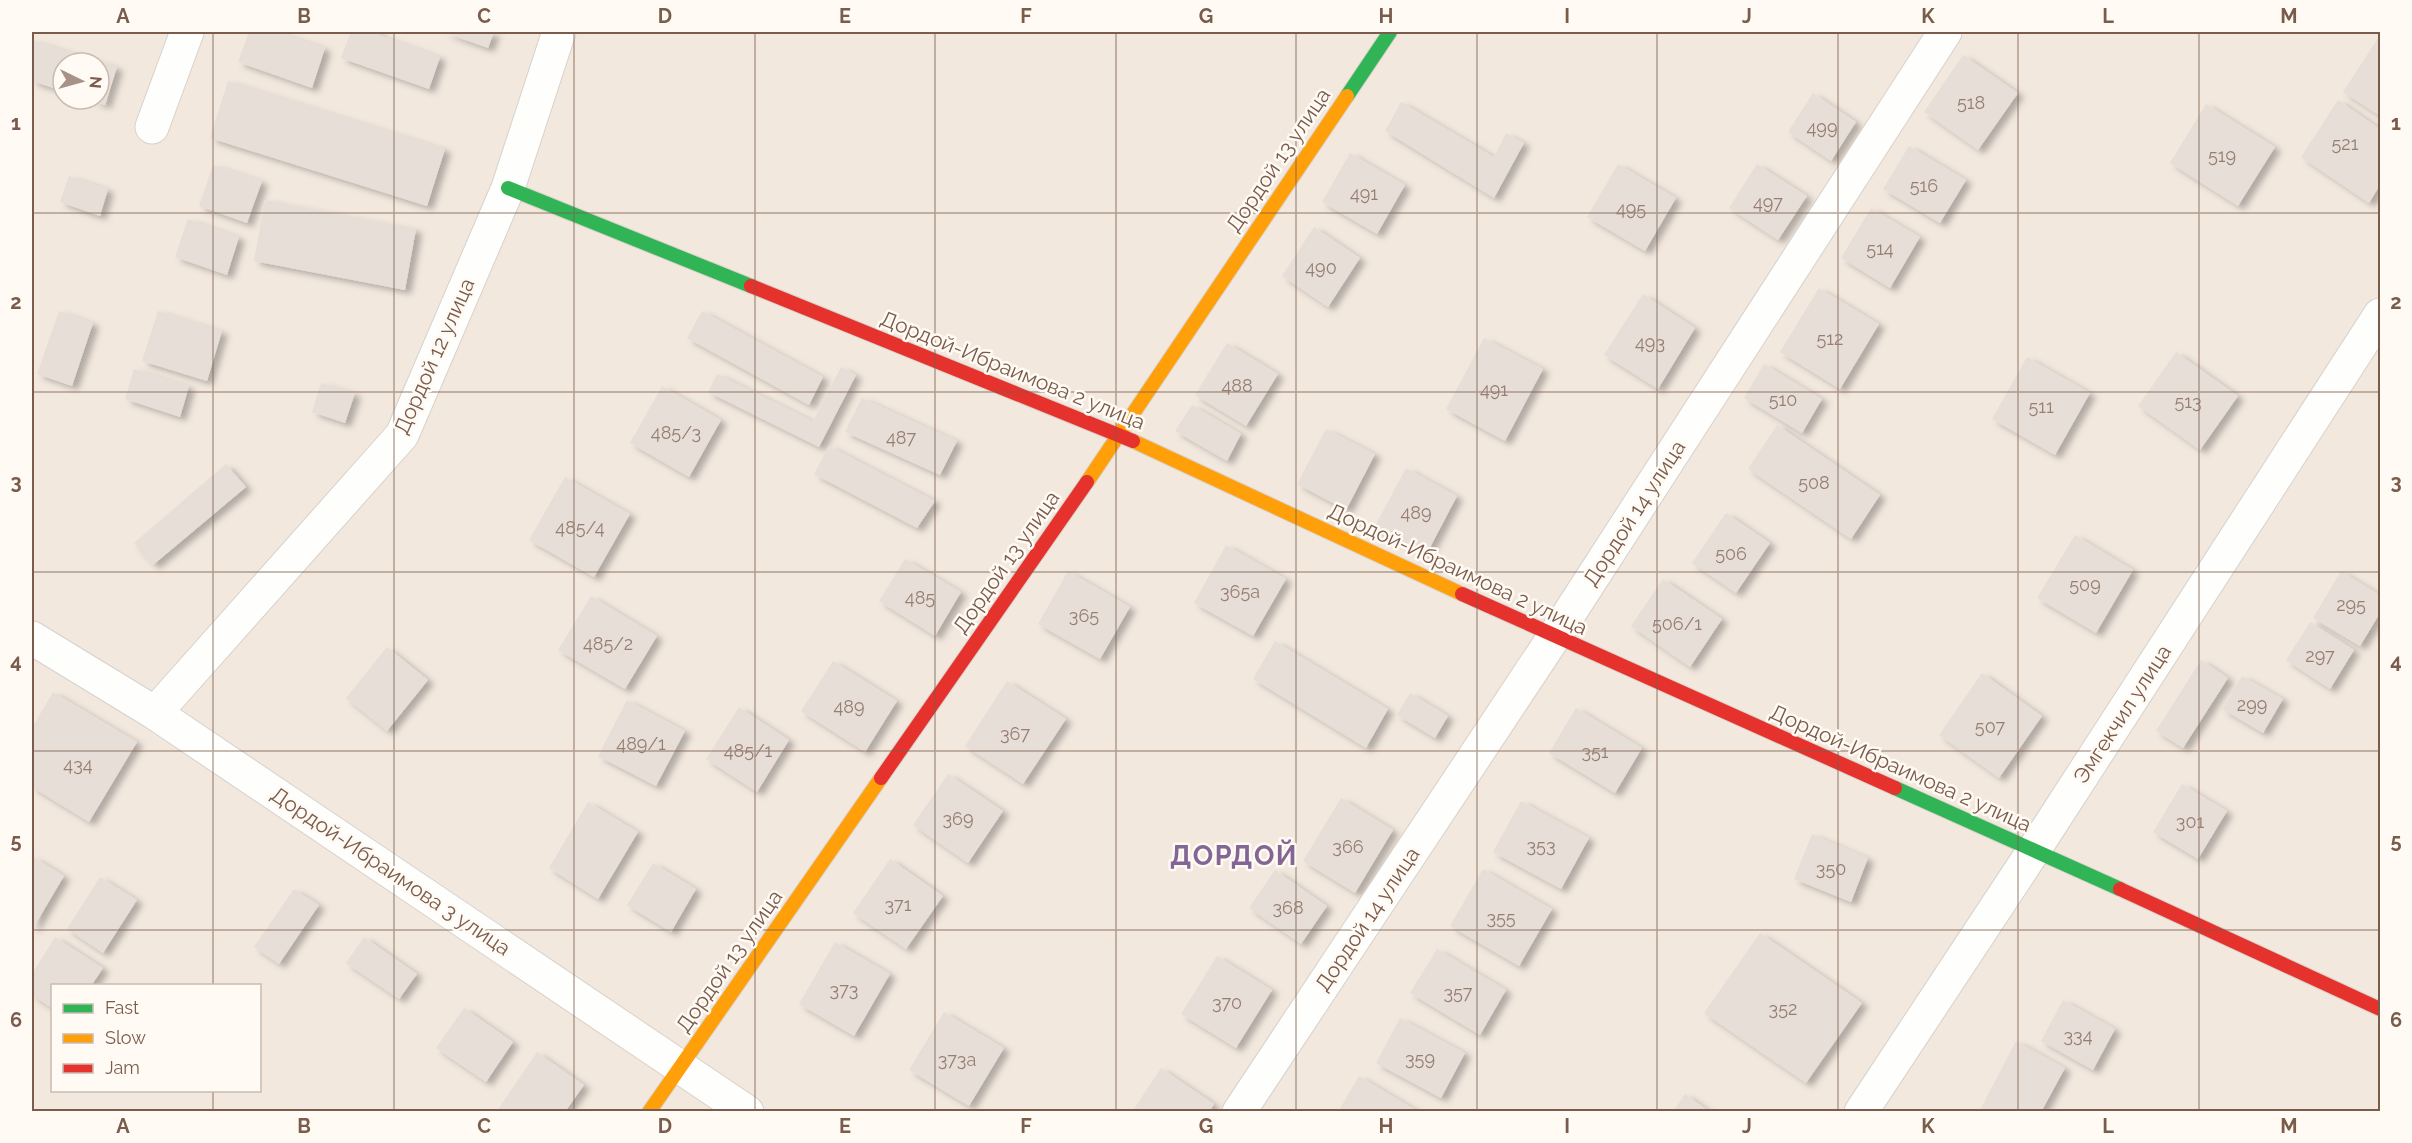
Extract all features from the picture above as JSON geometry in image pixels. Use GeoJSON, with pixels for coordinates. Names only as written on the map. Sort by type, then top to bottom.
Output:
{"type":"FeatureCollection","features":[{"type":"Feature","properties":{"kind":"street"},"geometry":{"type":"LineString","coordinates":[[152,127],[187,32]]}},
{"type":"Feature","properties":{"kind":"street","name":"Дордой 12 улица"},"geometry":{"type":"LineString","coordinates":[[155,712],[402,435],[508,188],[558,32]]}},
{"type":"Feature","properties":{"kind":"street","name":"Дордой 13 улица"},"geometry":{"type":"LineString","coordinates":[[649,1112],[1120,435],[1390,32]]}},
{"type":"Feature","properties":{"kind":"street","name":"Дордой 14 улица"},"geometry":{"type":"LineString","coordinates":[[1239,1112],[1554,637],[1945,32]]}},
{"type":"Feature","properties":{"kind":"street","name":"Дордой-Ибраимова 2 улица"},"geometry":{"type":"LineString","coordinates":[[508,188],[1120,435],[1554,637],[2034,850],[2380,1009]]}},
{"type":"Feature","properties":{"kind":"street","name":"Эмгекчил улица"},"geometry":{"type":"LineString","coordinates":[[1861,1112],[2034,850],[2380,315]]}},
{"type":"Feature","properties":{"kind":"street","name":"Дордой-Ибраимова 3 улица"},"geometry":{"type":"LineString","coordinates":[[32,638],[155,712],[747,1112]]}},
{"type":"Feature","properties":{"kind":"shaded area","name":"ДОРДОЙ"},"geometry":{"type":"Polygon","coordinates":[[[32,32],[2380,32],[2380,1111],[32,1111],[32,32]]]}},
{"type":"Feature","properties":{"kind":"building"},"geometry":{"type":"Polygon","coordinates":[[[249,32],[278,32],[325,48],[312,88],[238,62],[249,32]]]}},
{"type":"Feature","properties":{"kind":"building"},"geometry":{"type":"Polygon","coordinates":[[[351,32],[380,32],[379,35],[440,57],[429,89],[341,58],[351,32]]]}},
{"type":"Feature","properties":{"kind":"building"},"geometry":{"type":"Polygon","coordinates":[[[443,32],[494,32],[488,48],[443,32]]]}},
{"type":"Feature","properties":{"kind":"building"},"geometry":{"type":"Polygon","coordinates":[[[2380,35],[2380,116],[2343,92],[2380,35]]]}},
{"type":"Feature","properties":{"kind":"building"},"geometry":{"type":"Polygon","coordinates":[[[32,40],[67,51],[51,51],[51,87],[32,81],[32,40]]]}},
{"type":"Feature","properties":{"kind":"building"},"geometry":{"type":"Polygon","coordinates":[[[1963,55],[2018,93],[1978,150],[1924,112],[1963,55]]]}},
{"type":"Feature","properties":{"kind":"building"},"geometry":{"type":"Polygon","coordinates":[[[111,65],[117,67],[111,86],[111,65]]]}},
{"type":"Feature","properties":{"kind":"building"},"geometry":{"type":"Polygon","coordinates":[[[228,81],[445,149],[427,206],[210,138],[228,81]]]}},
{"type":"Feature","properties":{"kind":"building"},"geometry":{"type":"Polygon","coordinates":[[[1813,93],[1856,122],[1831,161],[1788,132],[1813,93]]]}},
{"type":"Feature","properties":{"kind":"building"},"geometry":{"type":"Polygon","coordinates":[[[2338,100],[2380,129],[2380,185],[2369,203],[2301,157],[2338,100]]]}},
{"type":"Feature","properties":{"kind":"building"},"geometry":{"type":"Polygon","coordinates":[[[1401,102],[1494,157],[1506,133],[1524,143],[1494,198],[1385,131],[1401,102]]]}},
{"type":"Feature","properties":{"kind":"building"},"geometry":{"type":"Polygon","coordinates":[[[2206,104],[2275,147],[2238,206],[2170,163],[2206,104]]]}},
{"type":"Feature","properties":{"kind":"building"},"geometry":{"type":"Polygon","coordinates":[[[1909,146],[1966,180],[1940,223],[1883,189],[1909,146]]]}},
{"type":"Feature","properties":{"kind":"building"},"geometry":{"type":"Polygon","coordinates":[[[1350,153],[1405,185],[1377,234],[1322,202],[1350,153]]]}},
{"type":"Feature","properties":{"kind":"building"},"geometry":{"type":"Polygon","coordinates":[[[1618,164],[1676,198],[1645,251],[1587,217],[1618,164]]]}},
{"type":"Feature","properties":{"kind":"building"},"geometry":{"type":"Polygon","coordinates":[[[1757,164],[1807,196],[1778,240],[1729,208],[1757,164]]]}},
{"type":"Feature","properties":{"kind":"building"},"geometry":{"type":"Polygon","coordinates":[[[213,165],[262,181],[247,223],[199,206],[213,165]]]}},
{"type":"Feature","properties":{"kind":"building"},"geometry":{"type":"Polygon","coordinates":[[[69,176],[108,189],[100,216],[60,202],[69,176]]]}},
{"type":"Feature","properties":{"kind":"building"},"geometry":{"type":"Polygon","coordinates":[[[265,200],[416,229],[405,290],[254,261],[265,200]]]}},
{"type":"Feature","properties":{"kind":"building"},"geometry":{"type":"Polygon","coordinates":[[[1871,208],[1920,237],[1890,288],[1841,258],[1871,208]]]}},
{"type":"Feature","properties":{"kind":"building"},"geometry":{"type":"Polygon","coordinates":[[[188,219],[239,237],[227,275],[175,257],[188,219]]]}},
{"type":"Feature","properties":{"kind":"building"},"geometry":{"type":"Polygon","coordinates":[[[1314,227],[1360,258],[1328,307],[1282,276],[1314,227]]]}},
{"type":"Feature","properties":{"kind":"building"},"geometry":{"type":"Polygon","coordinates":[[[1819,288],[1879,324],[1840,389],[1780,352],[1819,288]]]}},
{"type":"Feature","properties":{"kind":"building"},"geometry":{"type":"Polygon","coordinates":[[[1643,294],[1695,328],[1658,389],[1604,355],[1643,294]]]}},
{"type":"Feature","properties":{"kind":"building"},"geometry":{"type":"Polygon","coordinates":[[[59,311],[93,323],[72,386],[37,374],[59,311]]]}},
{"type":"Feature","properties":{"kind":"building"},"geometry":{"type":"Polygon","coordinates":[[[158,311],[222,331],[207,381],[142,361],[158,311]]]}},
{"type":"Feature","properties":{"kind":"building"},"geometry":{"type":"Polygon","coordinates":[[[702,311],[823,377],[809,405],[687,338],[702,311]]]}},
{"type":"Feature","properties":{"kind":"building"},"geometry":{"type":"Polygon","coordinates":[[[1484,338],[1543,369],[1505,441],[1446,409],[1484,338]]]}},
{"type":"Feature","properties":{"kind":"building"},"geometry":{"type":"Polygon","coordinates":[[[1227,343],[1278,374],[1246,426],[1195,395],[1227,343]]]}},
{"type":"Feature","properties":{"kind":"building"},"geometry":{"type":"Polygon","coordinates":[[[2176,352],[2238,396],[2200,450],[2138,406],[2176,352]]]}},
{"type":"Feature","properties":{"kind":"building"},"geometry":{"type":"Polygon","coordinates":[[[2027,357],[2090,393],[2055,455],[1992,419],[2027,357]]]}},
{"type":"Feature","properties":{"kind":"building"},"geometry":{"type":"Polygon","coordinates":[[[1764,364],[1822,399],[1802,433],[1744,398],[1764,364]]]}},
{"type":"Feature","properties":{"kind":"building"},"geometry":{"type":"Polygon","coordinates":[[[841,367],[856,375],[819,447],[708,392],[717,374],[813,421],[841,367]]]}},
{"type":"Feature","properties":{"kind":"building"},"geometry":{"type":"Polygon","coordinates":[[[134,369],[189,386],[180,417],[125,399],[134,369]]]}},
{"type":"Feature","properties":{"kind":"building"},"geometry":{"type":"Polygon","coordinates":[[[321,383],[355,393],[345,423],[312,412],[321,383]]]}},
{"type":"Feature","properties":{"kind":"building"},"geometry":{"type":"Polygon","coordinates":[[[662,386],[721,420],[689,477],[630,443],[662,386]]]}},
{"type":"Feature","properties":{"kind":"building"},"geometry":{"type":"Polygon","coordinates":[[[862,398],[957,441],[940,475],[845,432],[862,398]]]}},
{"type":"Feature","properties":{"kind":"building"},"geometry":{"type":"Polygon","coordinates":[[[1192,405],[1241,434],[1227,461],[1175,431],[1192,405]]]}},
{"type":"Feature","properties":{"kind":"building"},"geometry":{"type":"Polygon","coordinates":[[[1777,425],[1880,495],[1851,539],[1748,469],[1777,425]]]}},
{"type":"Feature","properties":{"kind":"building"},"geometry":{"type":"Polygon","coordinates":[[[1326,429],[1375,454],[1346,510],[1297,484],[1326,429]]]}},
{"type":"Feature","properties":{"kind":"building"},"geometry":{"type":"Polygon","coordinates":[[[829,446],[935,501],[917,528],[814,474],[829,446]]]}},
{"type":"Feature","properties":{"kind":"building"},"geometry":{"type":"Polygon","coordinates":[[[226,464],[246,487],[153,565],[134,543],[226,464]]]}},
{"type":"Feature","properties":{"kind":"building"},"geometry":{"type":"Polygon","coordinates":[[[1406,468],[1457,496],[1426,555],[1374,528],[1406,468]]]}},
{"type":"Feature","properties":{"kind":"building"},"geometry":{"type":"Polygon","coordinates":[[[565,477],[630,514],[594,577],[529,540],[565,477]]]}},
{"type":"Feature","properties":{"kind":"building"},"geometry":{"type":"Polygon","coordinates":[[[1726,513],[1770,543],[1736,593],[1692,563],[1726,513]]]}},
{"type":"Feature","properties":{"kind":"building"},"geometry":{"type":"Polygon","coordinates":[[[2075,535],[2133,570],[2096,633],[2037,598],[2075,535]]]}},
{"type":"Feature","properties":{"kind":"building"},"geometry":{"type":"Polygon","coordinates":[[[1226,545],[1286,579],[1253,636],[1194,603],[1226,545]]]}},
{"type":"Feature","properties":{"kind":"building"},"geometry":{"type":"Polygon","coordinates":[[[905,559],[961,592],[935,636],[879,601],[905,559]]]}},
{"type":"Feature","properties":{"kind":"building"},"geometry":{"type":"Polygon","coordinates":[[[1068,571],[1130,607],[1100,659],[1038,624],[1068,571]]]}},
{"type":"Feature","properties":{"kind":"building"},"geometry":{"type":"Polygon","coordinates":[[[2341,571],[2380,595],[2380,613],[2360,646],[2313,618],[2341,571]]]}},
{"type":"Feature","properties":{"kind":"building"},"geometry":{"type":"Polygon","coordinates":[[[1663,579],[1722,619],[1690,667],[1631,626],[1663,579]]]}},
{"type":"Feature","properties":{"kind":"building"},"geometry":{"type":"Polygon","coordinates":[[[591,596],[657,636],[625,689],[558,650],[591,596]]]}},
{"type":"Feature","properties":{"kind":"building"},"geometry":{"type":"Polygon","coordinates":[[[2310,622],[2354,650],[2330,689],[2286,660],[2310,622]]]}},
{"type":"Feature","properties":{"kind":"building"},"geometry":{"type":"Polygon","coordinates":[[[1275,641],[1388,709],[1366,748],[1253,679],[1275,641]]]}},
{"type":"Feature","properties":{"kind":"building"},"geometry":{"type":"Polygon","coordinates":[[[387,647],[428,680],[387,731],[346,698],[387,647]]]}},
{"type":"Feature","properties":{"kind":"building"},"geometry":{"type":"Polygon","coordinates":[[[2201,660],[2228,678],[2183,748],[2156,731],[2201,660]]]}},
{"type":"Feature","properties":{"kind":"building"},"geometry":{"type":"Polygon","coordinates":[[[833,661],[897,701],[865,752],[801,711],[833,661]]]}},
{"type":"Feature","properties":{"kind":"building"},"geometry":{"type":"Polygon","coordinates":[[[1982,673],[2042,716],[1999,778],[1939,735],[1982,673]]]}},
{"type":"Feature","properties":{"kind":"building"},"geometry":{"type":"Polygon","coordinates":[[[2242,676],[2283,699],[2263,733],[2222,709],[2242,676]]]}},
{"type":"Feature","properties":{"kind":"building"},"geometry":{"type":"Polygon","coordinates":[[[1007,681],[1066,719],[1023,784],[965,746],[1007,681]]]}},
{"type":"Feature","properties":{"kind":"building"},"geometry":{"type":"Polygon","coordinates":[[[53,692],[137,742],[89,822],[32,787],[32,728],[53,692]]]}},
{"type":"Feature","properties":{"kind":"building"},"geometry":{"type":"Polygon","coordinates":[[[1410,693],[1448,716],[1435,738],[1397,715],[1410,693]]]}},
{"type":"Feature","properties":{"kind":"building"},"geometry":{"type":"Polygon","coordinates":[[[627,700],[685,731],[656,786],[598,756],[627,700]]]}},
{"type":"Feature","properties":{"kind":"building"},"geometry":{"type":"Polygon","coordinates":[[[739,707],[789,740],[757,792],[706,759],[739,707]]]}},
{"type":"Feature","properties":{"kind":"building"},"geometry":{"type":"Polygon","coordinates":[[[1576,708],[1642,748],[1615,793],[1549,753],[1576,708]]]}},
{"type":"Feature","properties":{"kind":"building"},"geometry":{"type":"Polygon","coordinates":[[[948,774],[1003,811],[968,863],[913,825],[948,774]]]}},
{"type":"Feature","properties":{"kind":"building"},"geometry":{"type":"Polygon","coordinates":[[[2182,784],[2227,811],[2198,859],[2153,832],[2182,784]]]}},
{"type":"Feature","properties":{"kind":"building"},"geometry":{"type":"Polygon","coordinates":[[[1341,798],[1393,830],[1355,893],[1303,861],[1341,798]]]}},
{"type":"Feature","properties":{"kind":"building"},"geometry":{"type":"Polygon","coordinates":[[[1521,801],[1589,838],[1561,889],[1493,852],[1521,801]]]}},
{"type":"Feature","properties":{"kind":"building"},"geometry":{"type":"Polygon","coordinates":[[[588,802],[638,832],[598,899],[549,868],[588,802]]]}},
{"type":"Feature","properties":{"kind":"building"},"geometry":{"type":"Polygon","coordinates":[[[1812,834],[1868,858],[1851,902],[1794,879],[1812,834]]]}},
{"type":"Feature","properties":{"kind":"building"},"geometry":{"type":"Polygon","coordinates":[[[32,856],[64,876],[32,930],[32,856]]]}},
{"type":"Feature","properties":{"kind":"building"},"geometry":{"type":"Polygon","coordinates":[[[890,859],[943,896],[906,949],[853,913],[890,859]]]}},
{"type":"Feature","properties":{"kind":"building"},"geometry":{"type":"Polygon","coordinates":[[[653,863],[696,889],[671,932],[627,905],[653,863]]]}},
{"type":"Feature","properties":{"kind":"building"},"geometry":{"type":"Polygon","coordinates":[[[1483,869],[1552,909],[1519,966],[1450,926],[1483,869]]]}},
{"type":"Feature","properties":{"kind":"building"},"geometry":{"type":"Polygon","coordinates":[[[1275,870],[1327,906],[1301,944],[1249,908],[1275,870]]]}},
{"type":"Feature","properties":{"kind":"building"},"geometry":{"type":"Polygon","coordinates":[[[100,877],[137,900],[103,953],[67,929],[100,877]]]}},
{"type":"Feature","properties":{"kind":"building"},"geometry":{"type":"Polygon","coordinates":[[[294,889],[319,905],[279,964],[254,947],[294,889]]]}},
{"type":"Feature","properties":{"kind":"building"},"geometry":{"type":"Polygon","coordinates":[[[1760,933],[1862,1003],[1806,1083],[1704,1013],[1760,933]]]}},
{"type":"Feature","properties":{"kind":"building"},"geometry":{"type":"Polygon","coordinates":[[[55,937],[103,968],[92,984],[51,984],[51,1007],[32,995],[32,974],[55,937]]]}},
{"type":"Feature","properties":{"kind":"building"},"geometry":{"type":"Polygon","coordinates":[[[364,937],[417,974],[399,999],[346,963],[364,937]]]}},
{"type":"Feature","properties":{"kind":"building"},"geometry":{"type":"Polygon","coordinates":[[[835,942],[890,974],[854,1036],[799,1004],[835,942]]]}},
{"type":"Feature","properties":{"kind":"building"},"geometry":{"type":"Polygon","coordinates":[[[1437,949],[1506,990],[1480,1035],[1410,993],[1437,949]]]}},
{"type":"Feature","properties":{"kind":"building"},"geometry":{"type":"Polygon","coordinates":[[[1217,956],[1272,990],[1236,1048],[1181,1014],[1217,956]]]}},
{"type":"Feature","properties":{"kind":"building"},"geometry":{"type":"Polygon","coordinates":[[[2063,1000],[2115,1029],[2093,1070],[2041,1041],[2063,1000]]]}},
{"type":"Feature","properties":{"kind":"building"},"geometry":{"type":"Polygon","coordinates":[[[464,1008],[513,1042],[486,1082],[436,1048],[464,1008]]]}},
{"type":"Feature","properties":{"kind":"building"},"geometry":{"type":"Polygon","coordinates":[[[944,1012],[1004,1048],[969,1106],[909,1070],[944,1012]]]}},
{"type":"Feature","properties":{"kind":"building"},"geometry":{"type":"Polygon","coordinates":[[[1400,1018],[1465,1053],[1441,1098],[1376,1063],[1400,1018]]]}},
{"type":"Feature","properties":{"kind":"building"},"geometry":{"type":"Polygon","coordinates":[[[2016,1041],[2065,1068],[2041,1112],[1979,1112],[2016,1041]]]}},
{"type":"Feature","properties":{"kind":"building"},"geometry":{"type":"Polygon","coordinates":[[[537,1052],[584,1085],[565,1112],[505,1112],[499,1108],[537,1052]]]}},
{"type":"Feature","properties":{"kind":"building"},"geometry":{"type":"Polygon","coordinates":[[[1161,1068],[1214,1104],[1209,1112],[1132,1112],[1161,1068]]]}},
{"type":"Feature","properties":{"kind":"building"},"geometry":{"type":"Polygon","coordinates":[[[1359,1076],[1419,1112],[1338,1112],[1359,1076]]]}},
{"type":"Feature","properties":{"kind":"building"},"geometry":{"type":"Polygon","coordinates":[[[1685,1094],[1710,1112],[1673,1112],[1685,1094]]]}},
{"type":"Feature","properties":{"kind":"traffic: fast"},"geometry":{"type":"LineString","coordinates":[[1347,96],[1390,32]]}},
{"type":"Feature","properties":{"kind":"traffic: fast"},"geometry":{"type":"LineString","coordinates":[[508,188],[751,286]]}},
{"type":"Feature","properties":{"kind":"traffic: fast"},"geometry":{"type":"LineString","coordinates":[[1895,788],[2120,889]]}},
{"type":"Feature","properties":{"kind":"traffic: slow"},"geometry":{"type":"LineString","coordinates":[[1087,482],[1347,96]]}},
{"type":"Feature","properties":{"kind":"traffic: slow"},"geometry":{"type":"LineString","coordinates":[[1133,441],[1462,594]]}},
{"type":"Feature","properties":{"kind":"traffic: slow"},"geometry":{"type":"LineString","coordinates":[[649,1112],[881,778]]}},
{"type":"Feature","properties":{"kind":"traffic: jam"},"geometry":{"type":"LineString","coordinates":[[751,286],[1133,441]]}},
{"type":"Feature","properties":{"kind":"traffic: jam"},"geometry":{"type":"LineString","coordinates":[[881,778],[1087,482]]}},
{"type":"Feature","properties":{"kind":"traffic: jam"},"geometry":{"type":"LineString","coordinates":[[1462,594],[1895,788]]}},
{"type":"Feature","properties":{"kind":"traffic: jam"},"geometry":{"type":"LineString","coordinates":[[2120,889],[2380,1009]]}},
{"type":"Feature","properties":{"kind":"district","name":"ДОРДОЙ"},"geometry":{"type":"Point","coordinates":[1234,855]}}]}
